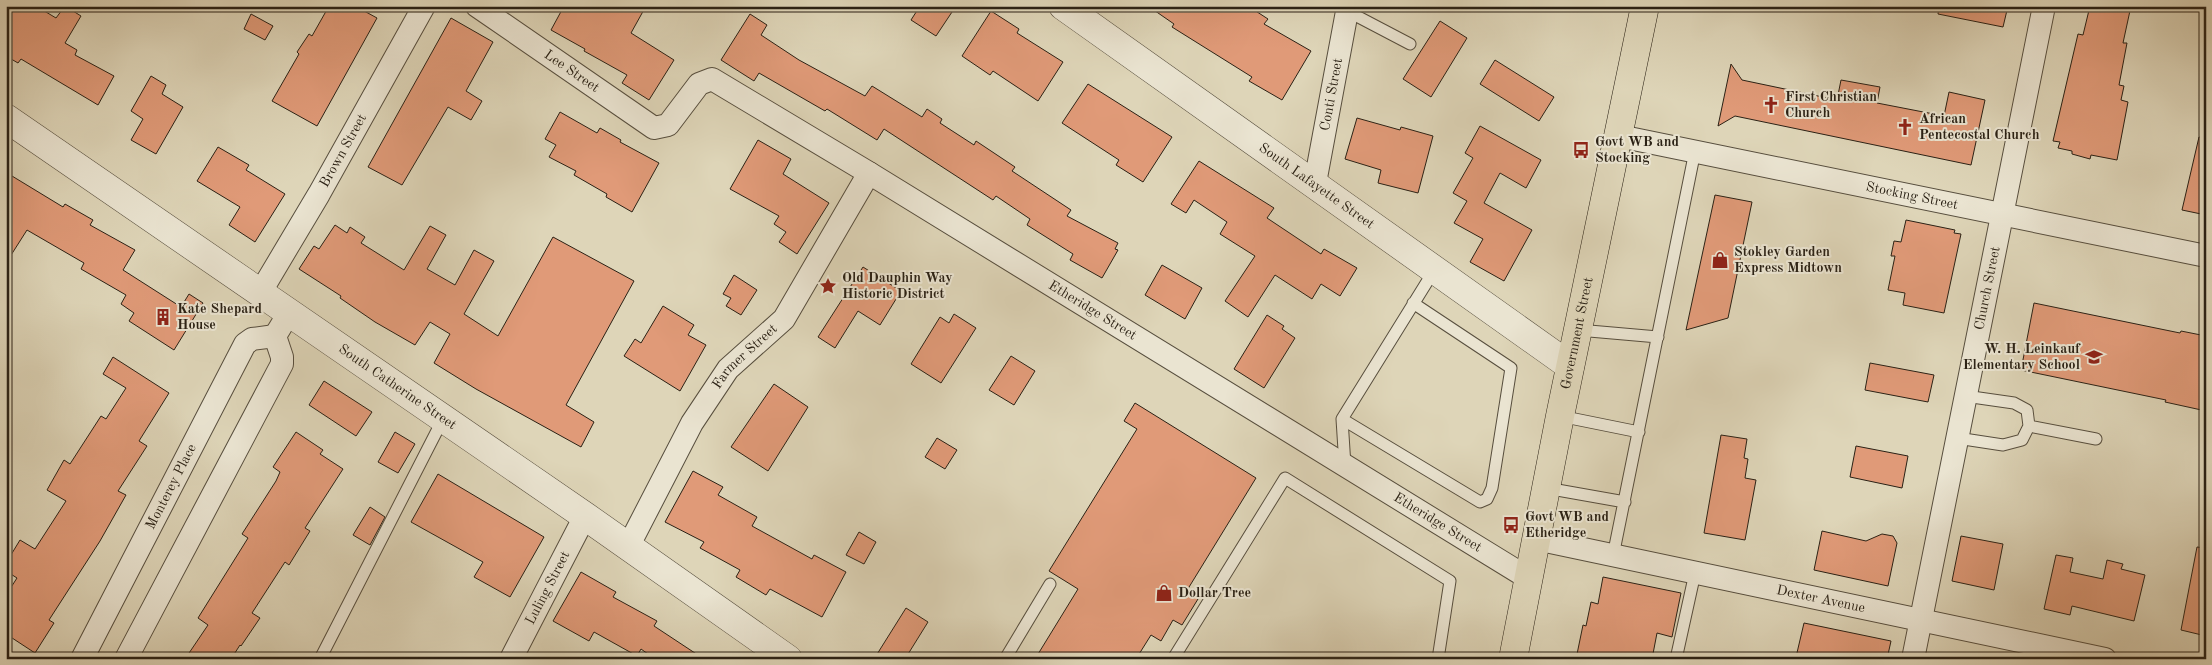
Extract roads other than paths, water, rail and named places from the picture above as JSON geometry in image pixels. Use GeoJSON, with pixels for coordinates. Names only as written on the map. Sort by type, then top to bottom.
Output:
{"type":"FeatureCollection","features":[{"type":"Feature","properties":{"kind":"main road","name":"Government Street"},"geometry":{"type":"LineString","coordinates":[[1513,659],[1570,366],[1645,6]]}},
{"type":"Feature","properties":{"kind":"street","name":"Brown Street"},"geometry":{"type":"LineString","coordinates":[[260,293],[319,194],[424,6]]}},
{"type":"Feature","properties":{"kind":"street","name":"Lee Street"},"geometry":{"type":"LineString","coordinates":[[477,6],[654,128],[668,125]]}},
{"type":"Feature","properties":{"kind":"street","name":"South Lafayette Street"},"geometry":{"type":"LineString","coordinates":[[1063,6],[1315,183],[1570,366]]}},
{"type":"Feature","properties":{"kind":"street","name":"Church Street"},"geometry":{"type":"LineString","coordinates":[[1912,659],[2044,6]]}},
{"type":"Feature","properties":{"kind":"street","name":"Conti Street"},"geometry":{"type":"LineString","coordinates":[[1315,183],[1348,8]]}},
{"type":"Feature","properties":{"kind":"street","name":"Etheridge Street"},"geometry":{"type":"LineString","coordinates":[[668,125],[699,84],[712,79],[869,173],[1528,578]]}},
{"type":"Feature","properties":{"kind":"street","name":"South Catherine Street"},"geometry":{"type":"LineString","coordinates":[[6,118],[260,293],[282,324],[443,419],[788,659]]}},
{"type":"Feature","properties":{"kind":"street","name":"Stocking Street"},"geometry":{"type":"LineString","coordinates":[[1619,136],[2206,256]]}},
{"type":"Feature","properties":{"kind":"street","name":"Farmer Street"},"geometry":{"type":"LineString","coordinates":[[628,547],[692,423],[728,369],[784,319],[869,173]]}},
{"type":"Feature","properties":{"kind":"street","name":"Monterey Place"},"geometry":{"type":"LineString","coordinates":[[82,659],[245,344],[282,324]]}},
{"type":"Feature","properties":{"kind":"street"},"geometry":{"type":"LineString","coordinates":[[126,659],[282,364],[282,324]]}},
{"type":"Feature","properties":{"kind":"street","name":"Luling Street"},"geometry":{"type":"LineString","coordinates":[[511,659],[585,516]]}},
{"type":"Feature","properties":{"kind":"street","name":"Dexter Avenue"},"geometry":{"type":"LineString","coordinates":[[1536,539],[2105,659]]}},
{"type":"Feature","properties":{"kind":"lane"},"geometry":{"type":"LineString","coordinates":[[1348,8],[1410,44]]}},
{"type":"Feature","properties":{"kind":"lane"},"geometry":{"type":"LineString","coordinates":[[1613,556],[1695,152]]}},
{"type":"Feature","properties":{"kind":"lane"},"geometry":{"type":"LineString","coordinates":[[1345,466],[1342,419],[1435,269]]}},
{"type":"Feature","properties":{"kind":"lane"},"geometry":{"type":"LineString","coordinates":[[1342,419],[1480,502],[1487,499],[1492,488],[1511,368],[1413,303]]}},
{"type":"Feature","properties":{"kind":"lane"},"geometry":{"type":"LineString","coordinates":[[1578,330],[1658,337]]}},
{"type":"Feature","properties":{"kind":"lane"},"geometry":{"type":"LineString","coordinates":[[1956,438],[2003,445],[2022,440],[2029,426],[2027,410],[2014,403],[1965,396]]}},
{"type":"Feature","properties":{"kind":"lane"},"geometry":{"type":"LineString","coordinates":[[1560,416],[1639,432]]}},
{"type":"Feature","properties":{"kind":"lane"},"geometry":{"type":"LineString","coordinates":[[320,659],[443,419]]}},
{"type":"Feature","properties":{"kind":"lane"},"geometry":{"type":"LineString","coordinates":[[2029,426],[2096,439]]}},
{"type":"Feature","properties":{"kind":"lane"},"geometry":{"type":"LineString","coordinates":[[1173,659],[1284,478],[1450,582],[1438,659]]}},
{"type":"Feature","properties":{"kind":"lane"},"geometry":{"type":"LineString","coordinates":[[1546,488],[1625,502]]}},
{"type":"Feature","properties":{"kind":"lane"},"geometry":{"type":"LineString","coordinates":[[1676,659],[1695,573]]}},
{"type":"Feature","properties":{"kind":"lane"},"geometry":{"type":"LineString","coordinates":[[1005,659],[1050,584]]}},
{"type":"Feature","properties":{"kind":"place","name":"First Christian Church"},"geometry":{"type":"Point","coordinates":[1771,105]}},
{"type":"Feature","properties":{"kind":"place","name":"African Pentecostal Church"},"geometry":{"type":"Point","coordinates":[1905,127]}},
{"type":"Feature","properties":{"kind":"place","name":"Govt WB and Stocking"},"geometry":{"type":"Point","coordinates":[1581,150]}},
{"type":"Feature","properties":{"kind":"place","name":"Stokley Garden Express Midtown"},"geometry":{"type":"Point","coordinates":[1720,260]}},
{"type":"Feature","properties":{"kind":"place","name":"Old Dauphin Way Historic District"},"geometry":{"type":"Point","coordinates":[828,286]}},
{"type":"Feature","properties":{"kind":"place","name":"Kate Shepard House"},"geometry":{"type":"Point","coordinates":[163,317]}},
{"type":"Feature","properties":{"kind":"place","name":"W. H. Leinkauf Elementary School"},"geometry":{"type":"Point","coordinates":[2094,357]}},
{"type":"Feature","properties":{"kind":"place","name":"Govt WB and Etheridge"},"geometry":{"type":"Point","coordinates":[1511,525]}},
{"type":"Feature","properties":{"kind":"place","name":"Dollar Tree"},"geometry":{"type":"Point","coordinates":[1164,593]}}]}
